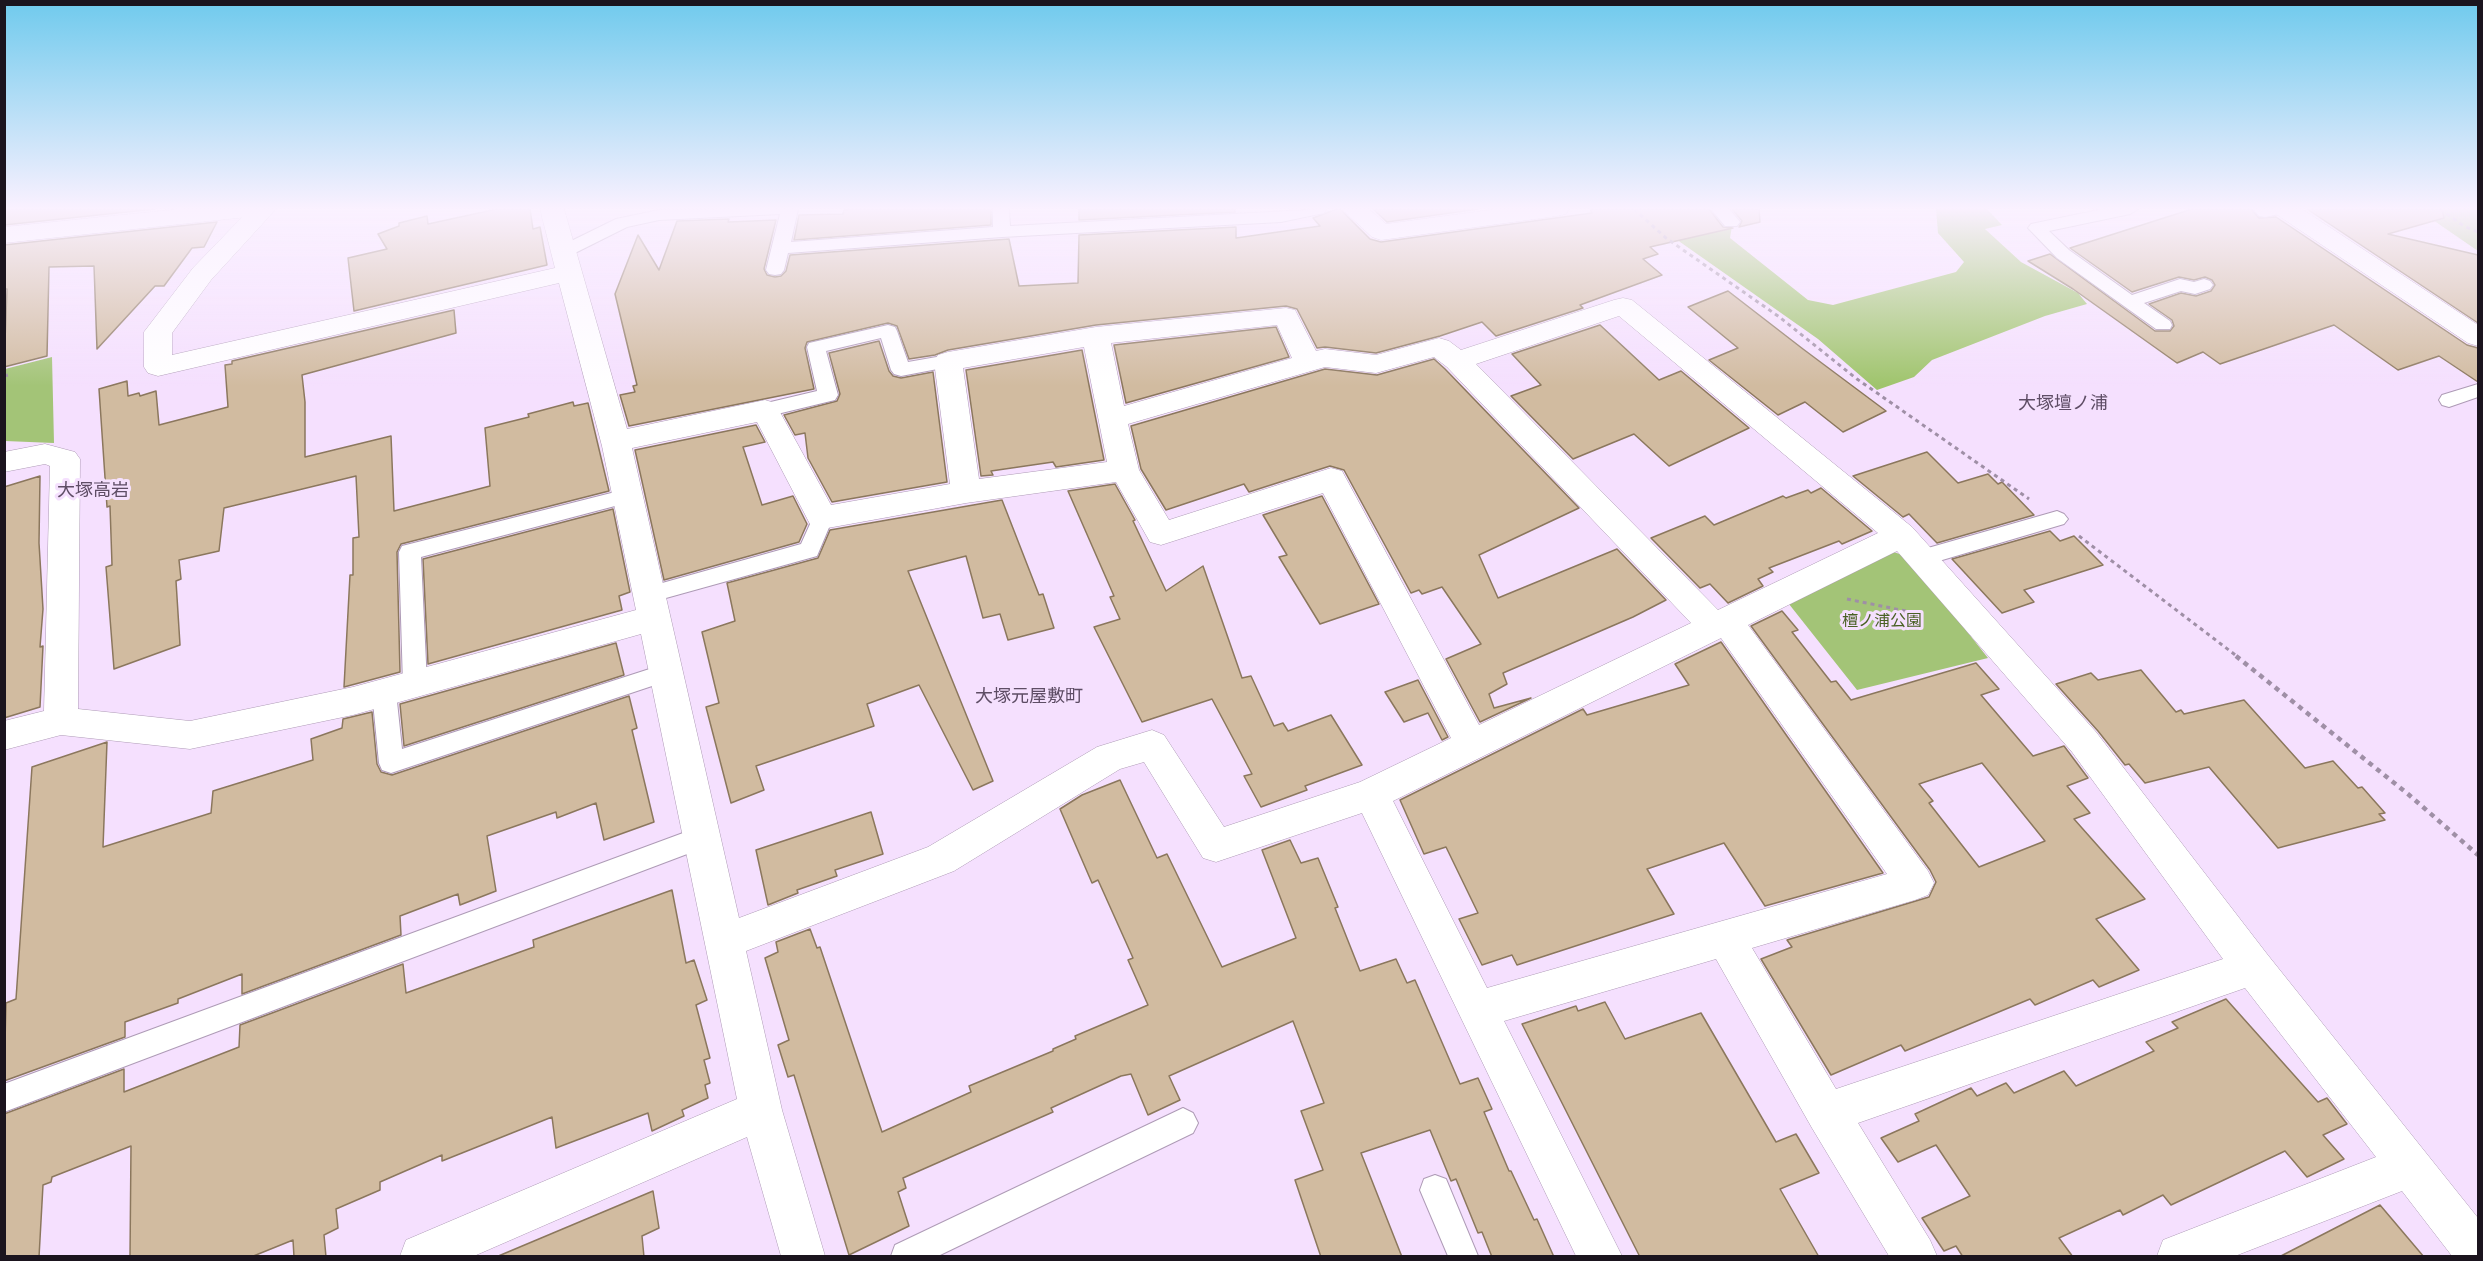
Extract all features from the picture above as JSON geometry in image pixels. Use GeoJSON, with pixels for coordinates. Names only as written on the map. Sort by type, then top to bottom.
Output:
{"type":"FeatureCollection","features":[{"type":"Feature","properties":{"kind":"street"},"geometry":{"type":"LineString","coordinates":[[208,268],[158,332],[158,367],[547,268]]}},
{"type":"Feature","properties":{"kind":"street"},"geometry":{"type":"LineString","coordinates":[[567,268],[615,442],[726,941],[761,1110],[802,1257]]}},
{"type":"Feature","properties":{"kind":"street"},"geometry":{"type":"LineString","coordinates":[[2376,268],[2476,332]]}},
{"type":"Feature","properties":{"kind":"street"},"geometry":{"type":"LineString","coordinates":[[1457,361],[1623,306],[1911,547],[2084,742],[2253,967],[2478,1253]]}},
{"type":"Feature","properties":{"kind":"street"},"geometry":{"type":"LineString","coordinates":[[966,492],[948,361],[1096,336],[1286,316],[1308,363]]}},
{"type":"Feature","properties":{"kind":"street"},"geometry":{"type":"LineString","coordinates":[[1096,336],[1124,470],[1161,534],[1331,479],[1472,745]]}},
{"type":"Feature","properties":{"kind":"street"},"geometry":{"type":"LineString","coordinates":[[1112,419],[1325,358],[1376,364],[1439,347],[1457,361],[1720,623],[1915,883],[1477,1010]]}},
{"type":"Feature","properties":{"kind":"street"},"geometry":{"type":"LineString","coordinates":[[615,442],[765,410],[822,518],[966,492],[1124,470]]}},
{"type":"Feature","properties":{"kind":"street"},"geometry":{"type":"LineString","coordinates":[[4,462],[45,454],[66,459],[61,721]]}},
{"type":"Feature","properties":{"kind":"street"},"geometry":{"type":"LineString","coordinates":[[726,941],[941,859],[1110,757],[1152,745],[1216,846],[1371,794],[1813,577],[1911,547]]}},
{"type":"Feature","properties":{"kind":"street"},"geometry":{"type":"LineString","coordinates":[[4,736],[61,721],[190,735],[353,701],[650,606]]}},
{"type":"Feature","properties":{"kind":"street"},"geometry":{"type":"LineString","coordinates":[[1371,794],[1599,1257]]}},
{"type":"Feature","properties":{"kind":"street"},"geometry":{"type":"LineString","coordinates":[[1725,938],[1914,1257]]}},
{"type":"Feature","properties":{"kind":"street"},"geometry":{"type":"LineString","coordinates":[[1827,1113],[2253,967]]}},
{"type":"Feature","properties":{"kind":"street"},"geometry":{"type":"LineString","coordinates":[[422,1257],[463,1247],[761,1110]]}},
{"type":"Feature","properties":{"kind":"street"},"geometry":{"type":"LineString","coordinates":[[2178,1257],[2410,1166]]}},
{"type":"Feature","properties":{"kind":"lane"},"geometry":{"type":"LineString","coordinates":[[2083,268],[2163,325]]}},
{"type":"Feature","properties":{"kind":"lane"},"geometry":{"type":"LineString","coordinates":[[2131,301],[2180,285],[2195,288],[2204,285]]}},
{"type":"Feature","properties":{"kind":"lane"},"geometry":{"type":"LineString","coordinates":[[765,410],[828,395],[816,347],[888,331],[901,370],[948,361]]}},
{"type":"Feature","properties":{"kind":"lane"},"geometry":{"type":"LineString","coordinates":[[2449,400],[2478,390]]}},
{"type":"Feature","properties":{"kind":"lane"},"geometry":{"type":"LineString","coordinates":[[627,496],[410,552],[391,763],[665,673]]}},
{"type":"Feature","properties":{"kind":"lane"},"geometry":{"type":"LineString","coordinates":[[650,606],[809,550],[822,518]]}},
{"type":"Feature","properties":{"kind":"lane"},"geometry":{"type":"LineString","coordinates":[[1911,547],[2057,519]]}},
{"type":"Feature","properties":{"kind":"lane"},"geometry":{"type":"LineString","coordinates":[[4,1098],[702,837]]}},
{"type":"Feature","properties":{"kind":"lane"},"geometry":{"type":"LineString","coordinates":[[906,1257],[1183,1123]]}},
{"type":"Feature","properties":{"kind":"lane"},"geometry":{"type":"LineString","coordinates":[[1435,1190],[1463,1257]]}},
{"type":"Feature","properties":{"kind":"path"},"geometry":{"type":"LineString","coordinates":[[1813,577],[1832,596],[1928,615]]}},
{"type":"Feature","properties":{"kind":"green space"},"geometry":{"type":"Polygon","coordinates":[[[1717,268],[1768,268],[1808,300],[1833,305],[1956,272],[1959,268],[2032,268],[2078,293],[2087,304],[2045,316],[1932,360],[1914,377],[1877,390],[1818,339],[1717,268]]]}},
{"type":"Feature","properties":{"kind":"green space"},"geometry":{"type":"Polygon","coordinates":[[[52,357],[54,443],[5,441],[5,369],[52,357]]]}},
{"type":"Feature","properties":{"kind":"green space","name":"檀ノ浦公園"},"geometry":{"type":"Polygon","coordinates":[[[1891,551],[1908,557],[1988,658],[1857,690],[1785,599],[1891,551]]]}},
{"type":"Feature","properties":{"kind":"building"},"geometry":{"type":"Polygon","coordinates":[[[4,268],[49,268],[47,356],[4,367],[7,289],[4,289],[4,268]]]}},
{"type":"Feature","properties":{"kind":"building"},"geometry":{"type":"Polygon","coordinates":[[[94,268],[177,268],[164,286],[155,286],[97,349],[94,268]]]}},
{"type":"Feature","properties":{"kind":"building"},"geometry":{"type":"Polygon","coordinates":[[[349,268],[535,268],[354,311],[349,268]]]}},
{"type":"Feature","properties":{"kind":"building"},"geometry":{"type":"Polygon","coordinates":[[[625,268],[658,268],[659,270],[660,268],[764,268],[767,275],[775,277],[781,276],[787,268],[1015,268],[1019,286],[1078,283],[1078,268],[1654,268],[1662,275],[1580,305],[1583,308],[1496,336],[1482,322],[1376,353],[1317,348],[1297,309],[1286,306],[1096,325],[948,350],[935,355],[909,359],[897,326],[888,323],[807,342],[805,348],[814,389],[629,426],[620,395],[635,392],[633,386],[637,385],[615,294],[625,268]]]}},
{"type":"Feature","properties":{"kind":"building"},"geometry":{"type":"Polygon","coordinates":[[[2039,268],[2069,268],[2155,331],[2170,331],[2174,326],[2172,320],[2149,304],[2181,293],[2196,296],[2211,291],[2215,285],[2212,280],[2205,277],[2194,280],[2179,277],[2132,292],[2098,268],[2352,268],[2467,345],[2478,348],[2478,382],[2439,356],[2398,370],[2334,325],[2220,364],[2203,352],[2177,363],[2073,289],[2039,268]]]}},
{"type":"Feature","properties":{"kind":"building"},"geometry":{"type":"Polygon","coordinates":[[[2395,268],[2478,268],[2478,323],[2395,268]]]}},
{"type":"Feature","properties":{"kind":"building"},"geometry":{"type":"Polygon","coordinates":[[[1728,291],[1886,411],[1843,432],[1805,402],[1778,415],[1709,360],[1738,348],[1688,307],[1728,291]]]}},
{"type":"Feature","properties":{"kind":"building"},"geometry":{"type":"Polygon","coordinates":[[[454,310],[456,333],[302,375],[305,402],[305,457],[391,436],[394,511],[490,486],[485,428],[529,417],[528,414],[573,402],[574,406],[588,403],[609,491],[401,544],[397,552],[400,672],[344,687],[350,575],[353,575],[353,538],[359,537],[356,476],[224,508],[219,551],[179,560],[181,579],[176,581],[180,645],[114,669],[106,567],[112,565],[110,506],[107,507],[99,389],[127,381],[128,396],[139,393],[140,396],[156,391],[159,425],[228,407],[225,365],[232,364],[232,361],[454,310]]]}},
{"type":"Feature","properties":{"kind":"building"},"geometry":{"type":"Polygon","coordinates":[[[1600,325],[1659,380],[1681,371],[1749,428],[1669,466],[1634,434],[1573,459],[1511,396],[1541,385],[1512,354],[1600,325]]]}},
{"type":"Feature","properties":{"kind":"building"},"geometry":{"type":"Polygon","coordinates":[[[1276,327],[1289,357],[1126,403],[1114,345],[1276,327]]]}},
{"type":"Feature","properties":{"kind":"building"},"geometry":{"type":"Polygon","coordinates":[[[879,341],[889,371],[893,376],[901,378],[933,372],[947,482],[832,502],[808,458],[805,433],[795,435],[784,415],[837,401],[840,394],[829,353],[879,341]]]}},
{"type":"Feature","properties":{"kind":"building"},"geometry":{"type":"Polygon","coordinates":[[[1082,350],[1104,460],[1056,467],[1053,462],[991,471],[993,475],[981,476],[966,370],[1082,350]]]}},
{"type":"Feature","properties":{"kind":"building"},"geometry":{"type":"Polygon","coordinates":[[[1434,359],[1579,508],[1479,555],[1498,598],[1617,549],[1666,600],[1633,617],[1503,673],[1507,684],[1489,694],[1494,708],[1531,698],[1480,722],[1446,659],[1481,644],[1442,587],[1422,594],[1419,590],[1411,593],[1344,470],[1330,466],[1249,492],[1244,484],[1166,510],[1141,469],[1131,426],[1325,369],[1377,375],[1434,359]]]}},
{"type":"Feature","properties":{"kind":"building"},"geometry":{"type":"Polygon","coordinates":[[[756,425],[765,442],[743,447],[762,505],[793,496],[807,524],[799,542],[664,580],[635,450],[756,425]]]}},
{"type":"Feature","properties":{"kind":"building"},"geometry":{"type":"Polygon","coordinates":[[[1927,452],[1958,483],[1988,474],[1998,484],[2002,482],[2034,515],[1937,543],[1909,514],[1903,517],[1853,476],[1927,452]]]}},
{"type":"Feature","properties":{"kind":"building"},"geometry":{"type":"Polygon","coordinates":[[[40,476],[39,543],[43,609],[40,647],[43,646],[40,707],[4,718],[4,487],[40,476]]]}},
{"type":"Feature","properties":{"kind":"building"},"geometry":{"type":"Polygon","coordinates":[[[1115,484],[1135,520],[1133,521],[1166,591],[1203,566],[1242,678],[1251,676],[1274,726],[1283,723],[1288,731],[1331,715],[1362,765],[1305,786],[1307,790],[1261,807],[1244,776],[1252,774],[1212,699],[1142,722],[1094,627],[1120,619],[1110,597],[1114,596],[1068,491],[1115,484]]]}},
{"type":"Feature","properties":{"kind":"building"},"geometry":{"type":"Polygon","coordinates":[[[1821,488],[1872,531],[1842,544],[1839,541],[1769,568],[1773,572],[1758,579],[1763,586],[1728,603],[1710,584],[1700,588],[1651,538],[1705,516],[1714,525],[1783,496],[1786,498],[1808,490],[1811,493],[1821,488]]]}},
{"type":"Feature","properties":{"kind":"building"},"geometry":{"type":"Polygon","coordinates":[[[1322,496],[1379,604],[1320,624],[1279,557],[1287,555],[1263,515],[1322,496]]]}},
{"type":"Feature","properties":{"kind":"building"},"geometry":{"type":"Polygon","coordinates":[[[1002,500],[1039,595],[1043,594],[1054,628],[1008,640],[1000,614],[983,618],[966,556],[908,571],[993,781],[973,790],[919,685],[867,704],[874,726],[756,766],[764,790],[731,803],[706,707],[719,703],[702,632],[735,621],[727,583],[818,558],[830,530],[1002,500]]]}},
{"type":"Feature","properties":{"kind":"building"},"geometry":{"type":"Polygon","coordinates":[[[613,509],[630,592],[619,596],[622,610],[428,664],[423,559],[613,509]]]}},
{"type":"Feature","properties":{"kind":"building"},"geometry":{"type":"Polygon","coordinates":[[[2050,531],[2060,541],[2074,536],[2103,565],[2024,590],[2034,602],[2002,613],[1952,559],[2050,531]]]}},
{"type":"Feature","properties":{"kind":"building"},"geometry":{"type":"Polygon","coordinates":[[[1782,611],[1798,630],[1792,632],[1831,682],[1836,681],[1851,700],[1976,663],[1999,689],[1981,695],[2033,756],[2064,746],[2088,778],[2067,786],[2090,813],[2074,819],[2145,899],[2096,919],[2139,970],[2099,987],[2093,980],[2035,1005],[2030,999],[1905,1051],[1901,1045],[1831,1075],[1761,959],[1792,947],[1787,940],[1929,897],[1936,882],[1930,870],[1751,626],[1782,611]],[[1982,763],[1919,784],[1933,801],[1929,803],[1979,867],[2045,841],[1982,763]]]}},
{"type":"Feature","properties":{"kind":"building"},"geometry":{"type":"Polygon","coordinates":[[[1721,642],[1883,873],[1765,906],[1724,843],[1647,869],[1674,914],[1517,965],[1512,955],[1482,965],[1459,919],[1478,913],[1446,847],[1424,854],[1400,800],[1583,709],[1587,715],[1689,685],[1675,664],[1721,642]]]}},
{"type":"Feature","properties":{"kind":"building"},"geometry":{"type":"Polygon","coordinates":[[[616,643],[624,675],[404,746],[400,704],[616,643]]]}},
{"type":"Feature","properties":{"kind":"building"},"geometry":{"type":"Polygon","coordinates":[[[2141,670],[2176,712],[2181,710],[2184,714],[2244,700],[2305,768],[2333,761],[2358,788],[2362,787],[2385,813],[2379,814],[2385,820],[2278,848],[2209,767],[2145,783],[2129,764],[2125,765],[2056,684],[2091,673],[2098,680],[2141,670]]]}},
{"type":"Feature","properties":{"kind":"building"},"geometry":{"type":"Polygon","coordinates":[[[1418,680],[1448,737],[1442,740],[1428,713],[1404,722],[1385,692],[1418,680]]]}},
{"type":"Feature","properties":{"kind":"building"},"geometry":{"type":"Polygon","coordinates":[[[629,696],[637,728],[632,730],[654,822],[604,840],[596,803],[557,818],[556,812],[487,836],[496,891],[460,905],[458,894],[400,916],[401,935],[242,994],[242,974],[178,999],[178,1003],[125,1022],[125,1037],[4,1081],[6,1003],[16,999],[32,767],[107,742],[103,847],[211,813],[213,791],[313,760],[311,739],[342,728],[343,719],[372,712],[377,764],[381,772],[392,775],[629,696]]]}},
{"type":"Feature","properties":{"kind":"building"},"geometry":{"type":"Polygon","coordinates":[[[1120,780],[1157,858],[1167,854],[1222,967],[1296,938],[1262,850],[1290,840],[1301,863],[1318,858],[1360,971],[1396,959],[1407,983],[1415,980],[1460,1084],[1478,1078],[1492,1109],[1484,1112],[1509,1171],[1534,1220],[1537,1219],[1554,1257],[1492,1257],[1482,1232],[1478,1233],[1456,1179],[1451,1181],[1430,1130],[1361,1153],[1402,1257],[1321,1257],[1295,1180],[1323,1170],[1301,1111],[1324,1103],[1293,1021],[1169,1076],[1180,1100],[1148,1115],[1131,1074],[1121,1076],[1051,1108],[1053,1112],[903,1178],[906,1188],[898,1192],[909,1226],[849,1255],[794,1075],[788,1077],[778,1045],[789,1040],[765,958],[778,952],[776,942],[810,929],[817,948],[820,947],[882,1132],[971,1092],[969,1086],[1053,1051],[1076,1039],[1075,1036],[1148,1005],[1128,960],[1133,958],[1098,880],[1092,883],[1060,809],[1082,795],[1120,780]]]}},
{"type":"Feature","properties":{"kind":"building"},"geometry":{"type":"Polygon","coordinates":[[[871,812],[883,854],[835,870],[837,876],[797,890],[798,893],[768,905],[756,850],[871,812]]]}},
{"type":"Feature","properties":{"kind":"building"},"geometry":{"type":"Polygon","coordinates":[[[672,890],[686,963],[694,960],[707,1000],[696,1005],[710,1058],[704,1060],[710,1083],[705,1085],[708,1098],[682,1110],[684,1116],[652,1131],[648,1113],[556,1148],[552,1117],[442,1161],[442,1155],[380,1182],[380,1190],[336,1209],[338,1228],[324,1235],[326,1257],[294,1257],[293,1240],[251,1257],[130,1257],[131,1146],[52,1177],[51,1182],[43,1185],[39,1257],[4,1257],[4,1114],[124,1069],[124,1092],[239,1047],[240,1025],[403,964],[406,993],[534,947],[533,940],[672,890]]]}},
{"type":"Feature","properties":{"kind":"building"},"geometry":{"type":"Polygon","coordinates":[[[2226,999],[2318,1102],[2327,1098],[2347,1124],[2323,1135],[2344,1159],[2307,1177],[2285,1151],[2171,1205],[2163,1195],[2123,1215],[2120,1210],[2059,1238],[2073,1257],[1963,1257],[1956,1246],[1944,1251],[1922,1218],[1970,1196],[1936,1145],[1898,1162],[1881,1138],[1919,1121],[1915,1114],[1971,1088],[1977,1096],[2006,1083],[2014,1093],[2064,1071],[2076,1086],[2154,1051],[2146,1042],[2178,1028],[2172,1022],[2226,999]]]}},
{"type":"Feature","properties":{"kind":"building"},"geometry":{"type":"Polygon","coordinates":[[[1605,1002],[1625,1039],[1701,1013],[1776,1142],[1796,1134],[1819,1173],[1780,1189],[1819,1257],[1640,1257],[1522,1024],[1576,1006],[1578,1011],[1605,1002]]]}},
{"type":"Feature","properties":{"kind":"building"},"geometry":{"type":"Polygon","coordinates":[[[653,1191],[659,1228],[642,1236],[644,1257],[496,1257],[653,1191]]]}},
{"type":"Feature","properties":{"kind":"building"},"geometry":{"type":"Polygon","coordinates":[[[2380,1205],[2424,1257],[2279,1257],[2380,1205]]]}},
{"type":"Feature","properties":{"kind":"district","name":"大塚壇ノ浦"},"geometry":{"type":"Point","coordinates":[2063,404]}},
{"type":"Feature","properties":{"kind":"district","name":"大塚高岩"},"geometry":{"type":"Point","coordinates":[93,491]}},
{"type":"Feature","properties":{"kind":"district","name":"大塚元屋敷町"},"geometry":{"type":"Point","coordinates":[1029,697]}}]}
